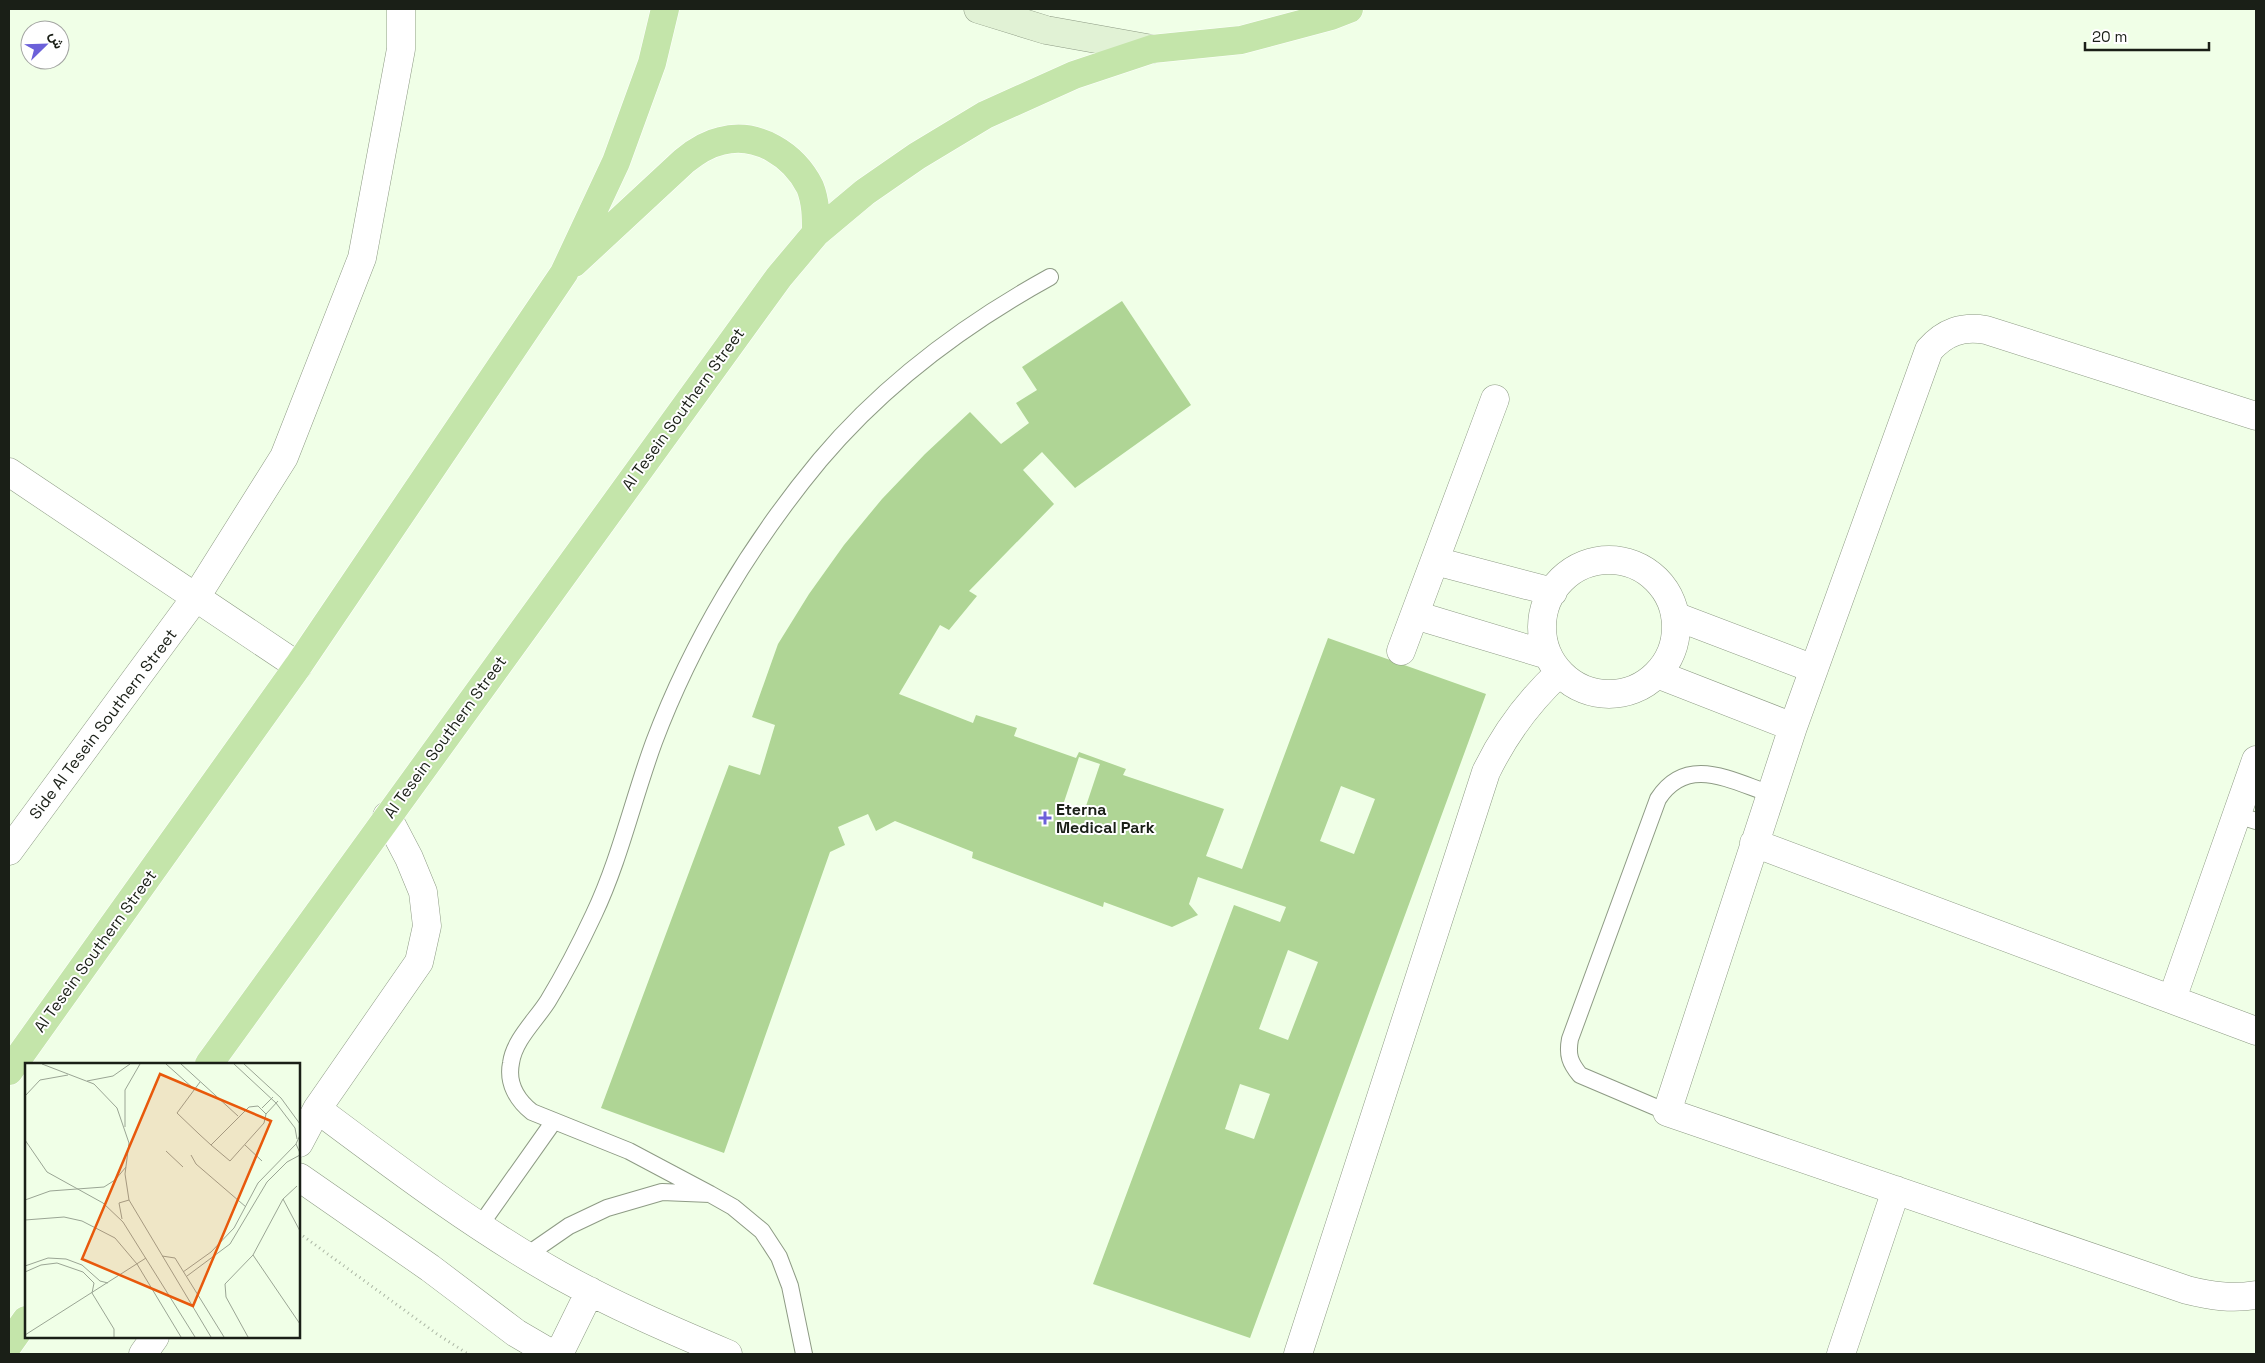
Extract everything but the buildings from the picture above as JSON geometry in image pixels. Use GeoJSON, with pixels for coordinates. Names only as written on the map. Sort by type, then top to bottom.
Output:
{"type":"FeatureCollection","features":[{"type":"Feature","properties":{"kind":"main road","name":"Al Tesein Southern Street"},"geometry":{"type":"LineString","coordinates":[[9,1071],[298,666],[564,273],[616,162],[652,63],[665,9]]}},
{"type":"Feature","properties":{"kind":"main road","name":"Al Tesein Southern Street"},"geometry":{"type":"LineString","coordinates":[[210,1063],[779,278],[816,233],[865,192],[909,161],[985,115],[1074,75],[1152,49],[1241,40],[1331,16],[1349,9]]}},
{"type":"Feature","properties":{"kind":"main road"},"geometry":{"type":"LineString","coordinates":[[564,273],[684,161],[701,148],[722,140],[744,139],[764,144],[784,154],[800,170],[810,189],[816,210],[816,233]]}},
{"type":"Feature","properties":{"kind":"main road"},"geometry":{"type":"LineString","coordinates":[[9,1344],[25,1321]]}},
{"type":"Feature","properties":{"kind":"street","name":"Side Al Tesein Southern Street"},"geometry":{"type":"LineString","coordinates":[[9,851],[196,597],[284,457],[362,258],[400,50],[400,9]]}},
{"type":"Feature","properties":{"kind":"street"},"geometry":{"type":"LineString","coordinates":[[978,9],[1046,30],[1152,49]]}},
{"type":"Feature","properties":{"kind":"street"},"geometry":{"type":"LineString","coordinates":[[2256,416],[1986,330],[1960,329],[1947,334],[1929,350],[1793,727],[1666,1112],[2187,1290],[2213,1296],[2240,1298],[2256,1295]]}},
{"type":"Feature","properties":{"kind":"street"},"geometry":{"type":"LineString","coordinates":[[1401,651],[1495,399]]}},
{"type":"Feature","properties":{"kind":"street"},"geometry":{"type":"LineString","coordinates":[[9,472],[298,666]]}},
{"type":"Feature","properties":{"kind":"street"},"geometry":{"type":"LineString","coordinates":[[1435,561],[1552,592]]}},
{"type":"Feature","properties":{"kind":"street"},"geometry":{"type":"LineString","coordinates":[[1613,561],[1630,564],[1646,572],[1660,584],[1669,599],[1675,616],[1675,637],[1669,657],[1657,674],[1643,685],[1626,692],[1608,695],[1590,692],[1573,684],[1554,664],[1544,643],[1543,616],[1546,603],[1552,592],[1564,578],[1578,568],[1595,562],[1613,561]]}},
{"type":"Feature","properties":{"kind":"street"},"geometry":{"type":"LineString","coordinates":[[1415,615],[1554,664]]}},
{"type":"Feature","properties":{"kind":"street"},"geometry":{"type":"LineString","coordinates":[[1675,616],[1814,668]]}},
{"type":"Feature","properties":{"kind":"street"},"geometry":{"type":"LineString","coordinates":[[1298,1354],[1486,772],[1501,741],[1554,664]]}},
{"type":"Feature","properties":{"kind":"street"},"geometry":{"type":"LineString","coordinates":[[1657,674],[1793,727]]}},
{"type":"Feature","properties":{"kind":"street"},"geometry":{"type":"LineString","coordinates":[[2172,999],[2247,818],[2256,760]]}},
{"type":"Feature","properties":{"kind":"street"},"geometry":{"type":"LineString","coordinates":[[300,1142],[317,1109],[418,962],[427,926],[423,892],[409,858],[387,816]]}},
{"type":"Feature","properties":{"kind":"street"},"geometry":{"type":"LineString","coordinates":[[1754,843],[2256,1031]]}},
{"type":"Feature","properties":{"kind":"street"},"geometry":{"type":"LineString","coordinates":[[317,1109],[479,1226],[527,1256],[643,1318],[728,1354]]}},
{"type":"Feature","properties":{"kind":"street"},"geometry":{"type":"LineString","coordinates":[[300,1178],[430,1268],[516,1333],[552,1354]]}},
{"type":"Feature","properties":{"kind":"street"},"geometry":{"type":"LineString","coordinates":[[1841,1354],[1896,1190]]}},
{"type":"Feature","properties":{"kind":"street"},"geometry":{"type":"LineString","coordinates":[[559,1354],[590,1291]]}},
{"type":"Feature","properties":{"kind":"street"},"geometry":{"type":"LineString","coordinates":[[143,1354],[154,1338]]}},
{"type":"Feature","properties":{"kind":"lane"},"geometry":{"type":"LineString","coordinates":[[804,1354],[790,1286],[779,1257],[762,1231],[733,1207],[629,1150],[532,1112],[522,1104],[515,1092],[510,1078],[510,1063],[514,1050],[547,1003],[575,954],[597,908],[616,861],[655,739],[686,669],[750,555],[788,501],[855,421],[892,385],[933,352],[1009,299],[1050,277]]}},
{"type":"Feature","properties":{"kind":"lane"},"geometry":{"type":"LineString","coordinates":[[1666,1112],[1580,1075],[1571,1064],[1568,1052],[1570,1039],[1658,799],[1666,786],[1677,778],[1691,773],[1706,773],[1771,794]]}},
{"type":"Feature","properties":{"kind":"lane"},"geometry":{"type":"LineString","coordinates":[[479,1226],[554,1121]]}},
{"type":"Feature","properties":{"kind":"lane"},"geometry":{"type":"LineString","coordinates":[[527,1256],[569,1226],[607,1208],[662,1192],[710,1194]]}},
{"type":"Feature","properties":{"kind":"path"},"geometry":{"type":"LineString","coordinates":[[300,1234],[437,1334],[468,1354]]}},
{"type":"Feature","properties":{"kind":"place","name":"Eterna Medical Park"},"geometry":{"type":"Point","coordinates":[1045,818]}}]}
